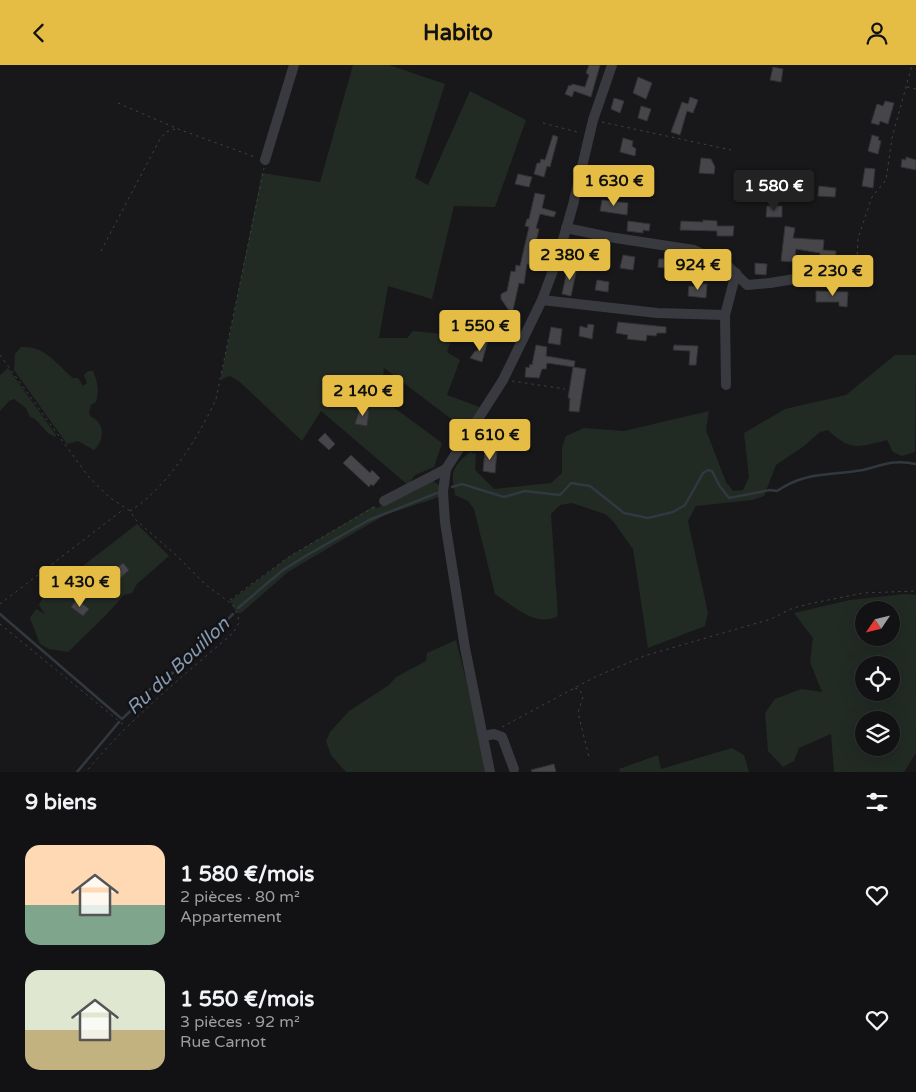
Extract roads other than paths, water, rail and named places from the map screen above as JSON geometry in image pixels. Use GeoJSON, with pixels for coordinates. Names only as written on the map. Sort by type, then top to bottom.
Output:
{"type":"FeatureCollection","features":[{"type":"Feature","properties":{"kind":"street"},"geometry":{"type":"LineString","coordinates":[[265,160],[294,65]]}},
{"type":"Feature","properties":{"kind":"street"},"geometry":{"type":"LineString","coordinates":[[490,772],[489,735],[465,648],[445,522],[443,491],[446,469],[504,380],[542,300],[566,228],[594,120],[612,65]]}},
{"type":"Feature","properties":{"kind":"street"},"geometry":{"type":"LineString","coordinates":[[566,228],[609,237],[694,250],[726,264],[747,285],[856,269]]}},
{"type":"Feature","properties":{"kind":"street"},"geometry":{"type":"LineString","coordinates":[[726,385],[725,315],[736,273]]}},
{"type":"Feature","properties":{"kind":"street"},"geometry":{"type":"LineString","coordinates":[[542,300],[657,313],[725,315]]}},
{"type":"Feature","properties":{"kind":"street"},"geometry":{"type":"LineString","coordinates":[[384,501],[446,469]]}},
{"type":"Feature","properties":{"kind":"street"},"geometry":{"type":"LineString","coordinates":[[489,735],[500,735],[504,739],[514,769]]}},
{"type":"Feature","properties":{"kind":"waterway","name":"Ru du Bouillon"},"geometry":{"type":"LineString","coordinates":[[452,487],[462,484],[504,497],[525,491],[560,495],[571,483],[590,486],[624,513],[648,518],[673,512],[685,505],[703,473],[708,470],[712,471],[719,485],[729,498],[770,490],[777,491],[798,480],[818,475],[863,470],[895,462],[916,464]]}},
{"type":"Feature","properties":{"kind":"waterway","name":"Ru du Bouillon"},"geometry":{"type":"LineString","coordinates":[[238,608],[283,570],[309,554],[369,520],[437,493]]}},
{"type":"Feature","properties":{"kind":"waterway","name":"Ru du Bouillon"},"geometry":{"type":"LineString","coordinates":[[0,614],[122,719],[144,698],[149,690],[181,667],[233,614]]}},
{"type":"Feature","properties":{"kind":"waterway"},"geometry":{"type":"LineString","coordinates":[[77,772],[119,722]]}}]}
